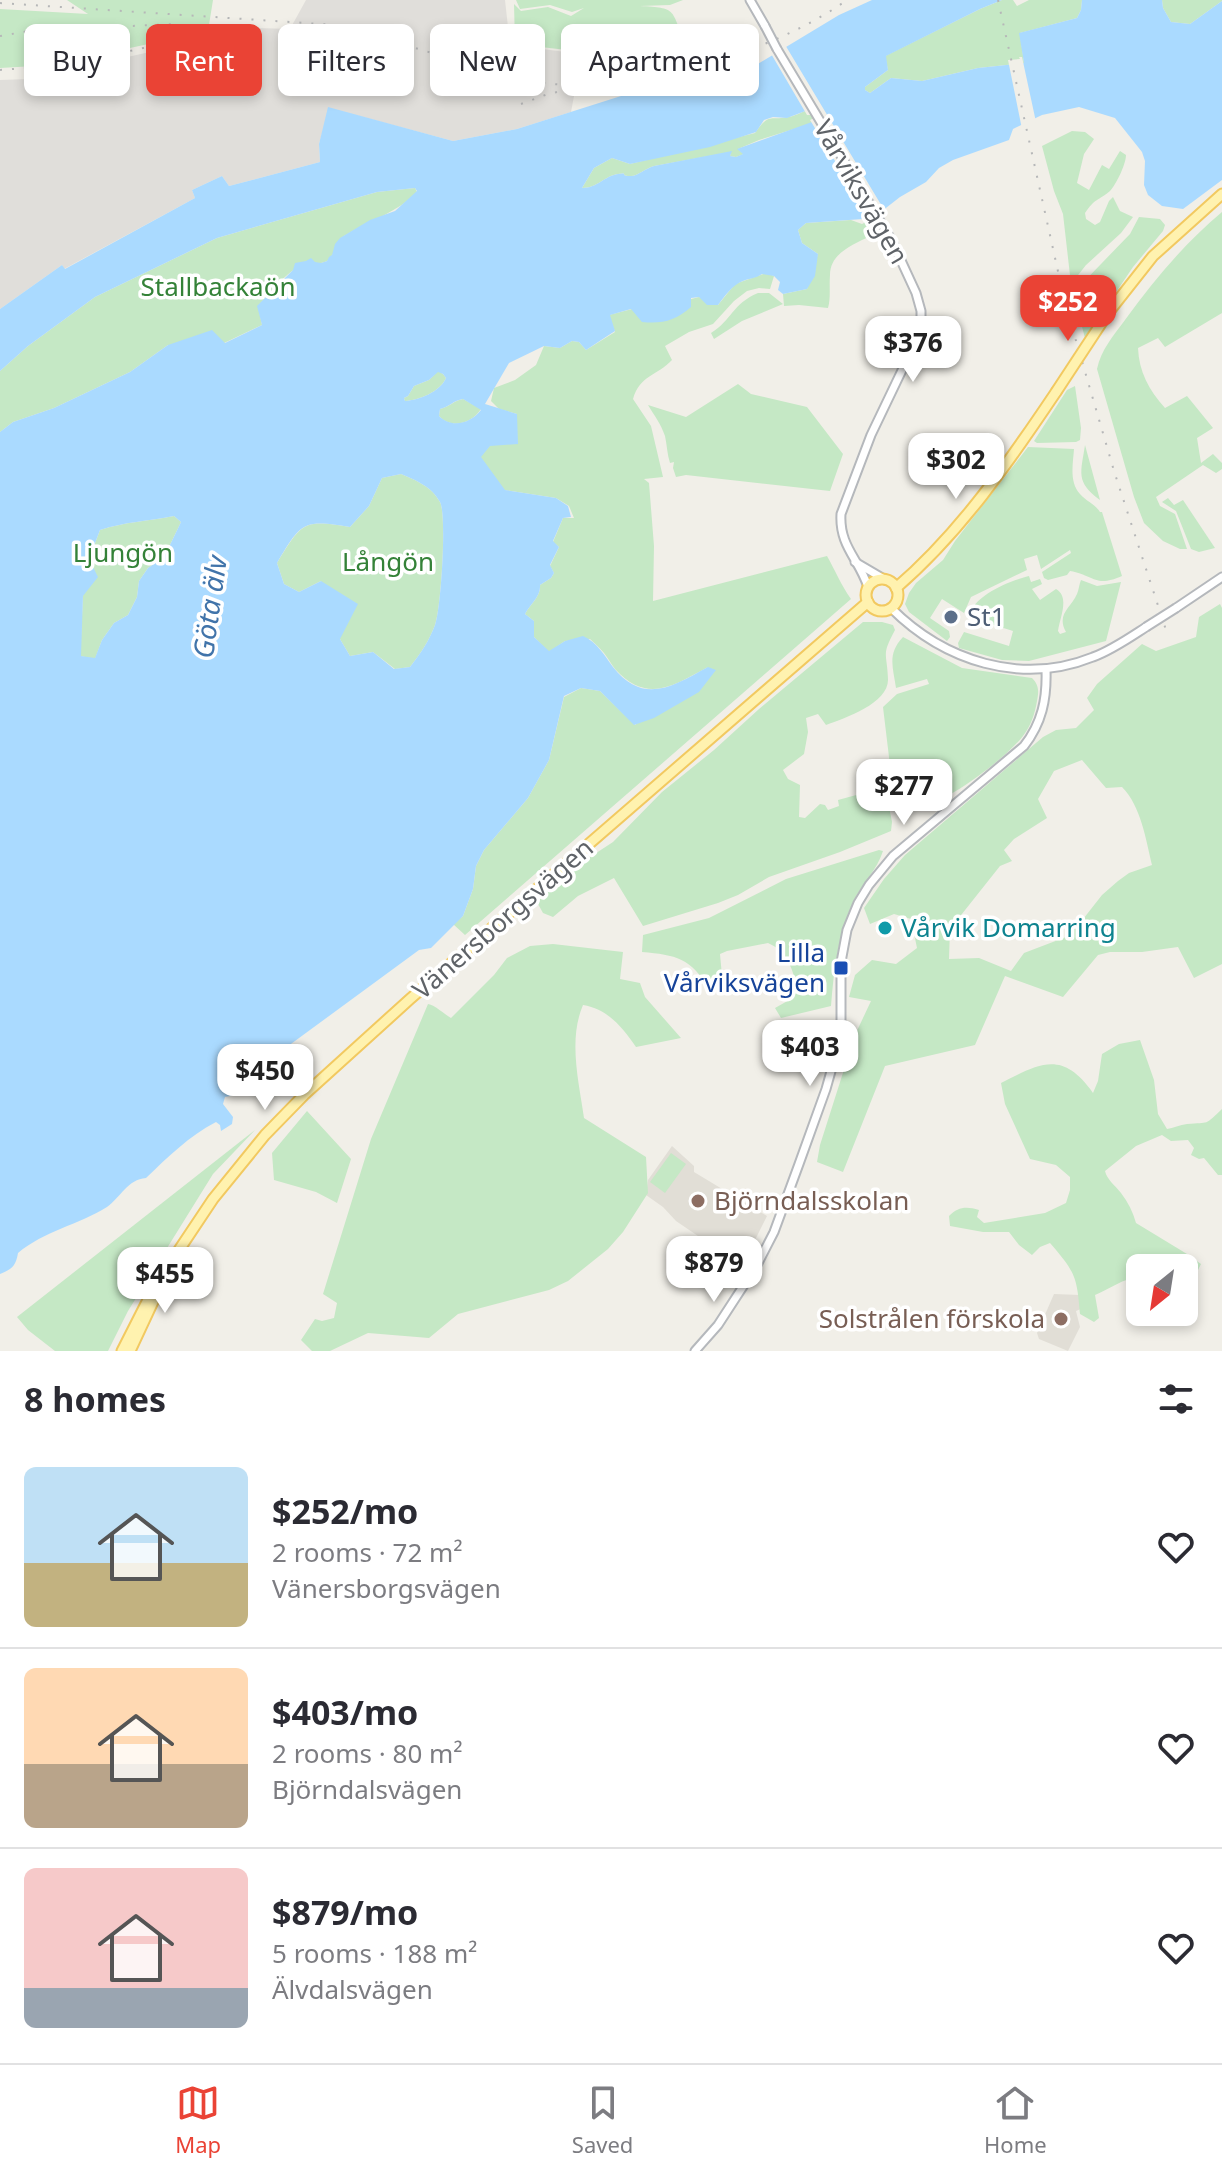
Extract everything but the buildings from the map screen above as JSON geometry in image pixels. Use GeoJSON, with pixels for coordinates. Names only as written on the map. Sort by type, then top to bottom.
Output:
{"type":"FeatureCollection","features":[{"type":"Feature","properties":{"kind":"main road"},"geometry":{"type":"LineString","coordinates":[[896,588],[936,550],[967,514],[1024,439],[1108,313],[1153,256],[1222,194]]}},
{"type":"Feature","properties":{"kind":"main road"},"geometry":{"type":"LineString","coordinates":[[884,579],[896,588],[897,599],[891,608],[879,610],[871,607],[866,594],[874,581],[884,579]]}},
{"type":"Feature","properties":{"kind":"main road","name":"Vänersborgsvägen"},"geometry":{"type":"LineString","coordinates":[[122,1351],[146,1302],[213,1199],[265,1135],[304,1095],[410,999],[868,602]]}},
{"type":"Feature","properties":{"kind":"main road","name":"Vänersborgsvägen"},"geometry":{"type":"LineString","coordinates":[[130,1351],[169,1266]]}},
{"type":"Feature","properties":{"kind":"street","name":"Vårviksvägen"},"geometry":{"type":"LineString","coordinates":[[750,0],[881,221],[916,293],[921,311],[921,324],[911,353],[867,443],[841,514],[843,537],[868,587]]}},
{"type":"Feature","properties":{"kind":"street"},"geometry":{"type":"LineString","coordinates":[[855,562],[884,579]]}},
{"type":"Feature","properties":{"kind":"street"},"geometry":{"type":"LineString","coordinates":[[891,608],[932,641],[961,657],[1009,669],[1046,670],[1090,659],[1222,577]]}},
{"type":"Feature","properties":{"kind":"street"},"geometry":{"type":"LineString","coordinates":[[695,1351],[718,1325],[752,1274],[774,1232],[814,1124],[835,1061],[841,1024],[841,962],[847,930],[858,903],[893,856],[1024,746],[1041,718],[1046,670]]}},
{"type":"Feature","properties":{"kind":"shaded area"},"geometry":{"type":"Polygon","coordinates":[[[306,0],[505,0],[508,24],[430,24],[430,96],[545,96],[545,49],[561,51],[561,96],[574,96],[571,112],[517,129],[453,141],[329,108],[319,144],[320,162],[229,186],[222,176],[192,190],[195,198],[64,269],[62,265],[0,309],[0,80],[24,79],[24,96],[130,96],[130,56],[146,53],[146,96],[262,96],[262,28],[278,29],[278,96],[414,96],[414,24],[293,24],[306,0]]]}},
{"type":"Feature","properties":{"kind":"shaded area","name":"Björndalsskolan"},"geometry":{"type":"Polygon","coordinates":[[[672,1146],[694,1166],[694,1172],[767,1216],[742,1266],[676,1221],[646,1195],[648,1180],[672,1146]]]}},
{"type":"Feature","properties":{"kind":"shaded area","name":"Solstrålen förskola"},"geometry":{"type":"Polygon","coordinates":[[[1054,1294],[1080,1295],[1083,1308],[1076,1311],[1080,1327],[1068,1351],[1039,1339],[1037,1333],[1054,1294]]]}},
{"type":"Feature","properties":{"kind":"green space"},"geometry":{"type":"Polygon","coordinates":[[[67,0],[213,0],[209,24],[146,24],[146,45],[130,48],[130,24],[24,24],[24,67],[0,68],[0,9],[88,14],[67,0]]]}},
{"type":"Feature","properties":{"kind":"green space"},"geometry":{"type":"Polygon","coordinates":[[[516,0],[683,0],[670,5],[640,6],[667,10],[678,24],[561,24],[561,49],[545,47],[545,24],[514,24],[514,4],[521,11],[548,7],[571,16],[584,8],[572,12],[550,5],[520,9],[516,0]]]}},
{"type":"Feature","properties":{"kind":"green space"},"geometry":{"type":"Polygon","coordinates":[[[1002,0],[1013,0],[1017,6],[1029,0],[1082,0],[1077,18],[1020,33],[1024,63],[978,68],[922,81],[891,78],[870,93],[865,90],[888,70],[885,56],[1002,0]]]}},
{"type":"Feature","properties":{"kind":"green space"},"geometry":{"type":"Polygon","coordinates":[[[1162,0],[1222,1],[1190,24],[1171,22],[1162,0]]]}},
{"type":"Feature","properties":{"kind":"green space"},"geometry":{"type":"Polygon","coordinates":[[[819,110],[813,123],[738,149],[744,154],[736,157],[730,156],[731,152],[654,166],[634,176],[618,174],[582,188],[594,168],[612,158],[630,164],[755,133],[767,120],[819,110]]]}},
{"type":"Feature","properties":{"kind":"green space"},"geometry":{"type":"Polygon","coordinates":[[[1072,131],[1085,132],[1094,139],[1084,154],[1077,183],[1089,190],[1102,165],[1109,169],[1120,151],[1126,155],[1115,184],[1088,208],[1086,219],[1095,225],[1100,222],[1113,197],[1120,211],[1133,217],[1071,284],[1063,214],[1042,146],[1072,131]]]}},
{"type":"Feature","properties":{"kind":"green space","name":"Stallbackaön"},"geometry":{"type":"Polygon","coordinates":[[[415,188],[417,192],[402,205],[341,238],[327,261],[292,271],[258,306],[262,325],[224,343],[168,345],[130,372],[54,408],[13,422],[0,432],[0,371],[28,346],[95,297],[217,238],[377,192],[415,188]]]}},
{"type":"Feature","properties":{"kind":"green space"},"geometry":{"type":"Polygon","coordinates":[[[1222,212],[1222,313],[1165,347],[1158,338],[1138,348],[1146,380],[1165,408],[1187,396],[1213,428],[1197,438],[1201,463],[1213,454],[1222,463],[1222,469],[1216,473],[1203,465],[1156,497],[1160,506],[1175,514],[1187,549],[1180,549],[1163,541],[1144,523],[1097,369],[1108,343],[1147,291],[1182,250],[1222,212]]]}},
{"type":"Feature","properties":{"kind":"green space"},"geometry":{"type":"Polygon","coordinates":[[[1139,217],[1160,219],[1165,225],[1163,231],[1133,267],[1085,338],[1073,293],[1130,234],[1139,217]]]}},
{"type":"Feature","properties":{"kind":"green space"},"geometry":{"type":"Polygon","coordinates":[[[851,220],[862,224],[870,220],[877,229],[875,237],[870,236],[850,246],[834,261],[828,308],[784,306],[783,294],[807,289],[818,254],[802,243],[798,230],[806,223],[851,220]]]}},
{"type":"Feature","properties":{"kind":"green space"},"geometry":{"type":"Polygon","coordinates":[[[766,273],[774,276],[770,289],[747,291],[713,324],[689,332],[665,346],[672,360],[644,380],[633,399],[651,426],[663,477],[644,479],[649,483],[654,546],[653,601],[827,556],[851,599],[465,935],[453,924],[463,916],[473,889],[476,866],[484,850],[528,798],[549,760],[564,697],[581,688],[600,691],[635,725],[708,667],[672,685],[649,689],[627,680],[590,639],[565,641],[549,652],[534,637],[534,621],[525,614],[537,597],[540,585],[554,573],[550,566],[559,547],[553,542],[563,518],[574,518],[569,506],[556,498],[504,490],[480,457],[517,414],[499,409],[491,401],[494,388],[515,380],[536,365],[544,346],[560,348],[572,341],[579,342],[586,350],[615,332],[609,315],[632,309],[636,313],[699,297],[718,305],[735,284],[766,273]]]}},
{"type":"Feature","properties":{"kind":"green space"},"geometry":{"type":"Polygon","coordinates":[[[758,293],[769,293],[783,304],[742,321],[714,339],[711,333],[743,302],[758,293]]]}},
{"type":"Feature","properties":{"kind":"green space"},"geometry":{"type":"Polygon","coordinates":[[[438,371],[446,378],[439,387],[423,397],[405,401],[404,398],[414,386],[429,380],[438,371]]]}},
{"type":"Feature","properties":{"kind":"green space"},"geometry":{"type":"Polygon","coordinates":[[[738,384],[751,394],[807,407],[843,454],[830,491],[686,475],[676,477],[665,436],[648,405],[686,417],[738,384]]]}},
{"type":"Feature","properties":{"kind":"green space"},"geometry":{"type":"Polygon","coordinates":[[[1075,386],[1080,440],[1034,441],[1067,390],[1075,386]]]}},
{"type":"Feature","properties":{"kind":"green space"},"geometry":{"type":"Polygon","coordinates":[[[463,399],[481,409],[472,418],[456,424],[439,416],[440,409],[463,399]]]}},
{"type":"Feature","properties":{"kind":"green space"},"geometry":{"type":"Polygon","coordinates":[[[1085,445],[1100,500],[1083,482],[1081,470],[1085,445]]]}},
{"type":"Feature","properties":{"kind":"green space"},"geometry":{"type":"Polygon","coordinates":[[[1028,447],[1074,449],[1074,484],[1083,497],[1102,512],[1122,576],[1100,581],[1070,571],[1067,575],[1048,580],[1044,578],[1042,572],[1071,553],[1070,550],[1041,569],[1037,555],[1024,559],[1027,570],[971,597],[964,613],[942,599],[930,618],[949,631],[947,641],[909,612],[905,604],[909,593],[943,560],[1028,447]]]}},
{"type":"Feature","properties":{"kind":"green space","name":"Långön"},"geometry":{"type":"Polygon","coordinates":[[[401,474],[428,488],[440,502],[443,542],[435,625],[410,667],[395,669],[373,652],[350,656],[340,639],[321,581],[299,592],[284,584],[277,563],[292,539],[305,527],[322,524],[350,527],[369,506],[382,478],[401,474]]]}},
{"type":"Feature","properties":{"kind":"green space"},"geometry":{"type":"Polygon","coordinates":[[[1168,498],[1174,505],[1183,500],[1215,548],[1199,552],[1191,549],[1176,511],[1162,502],[1168,498]]]}},
{"type":"Feature","properties":{"kind":"green space","name":"Ljungön"},"geometry":{"type":"Polygon","coordinates":[[[174,516],[181,522],[168,549],[139,581],[137,597],[128,615],[114,623],[102,640],[95,659],[80,656],[83,596],[89,559],[100,530],[174,516]]]}},
{"type":"Feature","properties":{"kind":"green space"},"geometry":{"type":"Polygon","coordinates":[[[1029,576],[1031,582],[1040,579],[1042,584],[1032,589],[1040,600],[1056,589],[1060,593],[1063,602],[1060,634],[1066,632],[1064,616],[1081,580],[1097,586],[1121,582],[1106,641],[1029,661],[1002,660],[959,648],[958,643],[964,632],[1009,646],[1013,631],[969,616],[972,608],[985,595],[1029,576]]]}},
{"type":"Feature","properties":{"kind":"green space"},"geometry":{"type":"Polygon","coordinates":[[[1220,604],[1222,608],[1222,964],[1194,978],[1178,947],[1110,952],[1098,955],[1063,997],[1005,976],[975,1045],[885,1066],[843,1172],[817,1162],[855,1035],[871,1001],[849,997],[855,975],[872,960],[896,964],[917,948],[911,919],[894,914],[870,924],[864,908],[884,879],[905,855],[1043,737],[1056,730],[1076,728],[1094,710],[1087,698],[1097,684],[1142,644],[1156,651],[1196,637],[1199,617],[1220,604]],[[1082,760],[1054,771],[1038,799],[1047,818],[1014,839],[1004,850],[1012,861],[1000,866],[950,929],[949,959],[979,958],[1011,971],[1024,953],[1066,937],[1118,881],[1129,873],[1152,865],[1134,804],[1122,787],[1106,788],[1082,760]]]}},
{"type":"Feature","properties":{"kind":"green space"},"geometry":{"type":"Polygon","coordinates":[[[863,622],[882,622],[893,625],[895,630],[886,650],[886,688],[865,708],[826,725],[818,714],[806,718],[808,732],[804,754],[783,770],[788,779],[800,785],[799,817],[805,818],[820,804],[828,810],[839,806],[838,800],[860,794],[887,796],[891,831],[769,877],[718,903],[643,926],[614,878],[578,896],[553,917],[543,913],[538,904],[541,897],[584,861],[613,842],[662,792],[863,622]]]}},
{"type":"Feature","properties":{"kind":"green space"},"geometry":{"type":"Polygon","coordinates":[[[903,637],[962,668],[1032,678],[1038,688],[1032,719],[1015,745],[978,776],[926,807],[922,798],[899,807],[892,782],[883,707],[897,694],[929,684],[927,679],[896,688],[893,655],[903,637]]]}},
{"type":"Feature","properties":{"kind":"green space"},"geometry":{"type":"Polygon","coordinates":[[[883,851],[880,858],[854,900],[840,939],[831,1006],[781,1018],[775,1008],[791,999],[797,992],[796,984],[785,957],[768,943],[720,954],[723,987],[709,989],[696,971],[682,960],[642,952],[643,935],[709,918],[786,879],[883,851]]]}},
{"type":"Feature","properties":{"kind":"green space"},"geometry":{"type":"Polygon","coordinates":[[[553,944],[623,952],[620,979],[640,983],[645,997],[681,1038],[636,1047],[607,1015],[583,1005],[576,1032],[576,1061],[584,1118],[646,1157],[648,1193],[608,1249],[568,1281],[549,1290],[458,1314],[429,1338],[368,1333],[330,1351],[312,1351],[301,1340],[315,1319],[334,1318],[337,1303],[323,1294],[371,1139],[428,1004],[451,1018],[507,958],[530,946],[553,944]]]}},
{"type":"Feature","properties":{"kind":"green space"},"geometry":{"type":"Polygon","coordinates":[[[1140,1040],[1154,1080],[1158,1114],[1167,1129],[1206,1122],[1222,1109],[1222,1175],[1218,1175],[1204,1158],[1191,1155],[1194,1148],[1188,1140],[1171,1141],[1162,1135],[1136,1146],[1105,1171],[1128,1204],[1136,1223],[1187,1254],[1126,1254],[1126,1281],[1095,1295],[1099,1318],[1094,1322],[1080,1314],[1073,1275],[1050,1243],[1032,1255],[1009,1232],[983,1232],[950,1226],[949,1216],[959,1209],[979,1210],[977,1217],[984,1223],[1045,1213],[1066,1203],[1070,1177],[1056,1165],[1030,1159],[1005,1104],[1001,1083],[1028,1070],[1051,1064],[1072,1071],[1093,1093],[1102,1054],[1119,1044],[1140,1040]]]}},
{"type":"Feature","properties":{"kind":"green space"},"geometry":{"type":"Polygon","coordinates":[[[307,1111],[351,1159],[337,1203],[316,1192],[274,1180],[272,1153],[307,1111]]]}},
{"type":"Feature","properties":{"kind":"green space"},"geometry":{"type":"Polygon","coordinates":[[[255,1130],[213,1174],[128,1311],[108,1351],[55,1351],[17,1317],[255,1130]]]}},
{"type":"Feature","properties":{"kind":"green space"},"geometry":{"type":"Polygon","coordinates":[[[671,1153],[686,1164],[665,1193],[650,1182],[671,1153]]]}},
{"type":"Feature","properties":{"kind":"water","name":"Göta älv"},"geometry":{"type":"Polygon","coordinates":[[[872,0],[1002,0],[886,56],[888,70],[865,87],[870,93],[891,78],[922,81],[978,68],[1024,63],[1019,33],[1077,18],[1082,0],[1162,0],[1171,22],[1190,24],[1222,1],[1222,180],[1183,209],[1162,206],[1148,195],[1144,185],[1145,161],[1142,152],[1115,118],[1079,107],[1042,115],[1013,129],[1009,140],[939,168],[926,182],[882,211],[863,219],[806,223],[798,230],[802,243],[818,254],[815,276],[807,289],[783,294],[778,290],[780,282],[774,276],[762,274],[735,285],[718,305],[707,305],[699,297],[691,298],[691,307],[685,312],[656,322],[642,322],[631,309],[610,315],[615,331],[586,350],[579,342],[572,341],[560,348],[544,346],[509,363],[485,404],[517,414],[518,444],[490,446],[481,457],[505,490],[556,498],[568,506],[571,517],[563,518],[553,541],[559,547],[550,565],[554,573],[540,585],[537,597],[525,614],[534,621],[534,637],[549,651],[565,641],[583,636],[597,646],[625,679],[647,689],[671,686],[708,667],[716,670],[699,692],[654,718],[634,725],[600,691],[581,688],[564,696],[549,760],[528,798],[484,850],[476,866],[473,889],[463,916],[431,948],[419,950],[250,1074],[241,1089],[225,1097],[223,1104],[233,1117],[232,1124],[221,1131],[216,1122],[206,1128],[179,1147],[146,1178],[129,1185],[107,1207],[28,1245],[18,1253],[13,1266],[0,1274],[0,432],[13,422],[54,408],[130,372],[168,345],[212,330],[225,343],[262,325],[257,306],[293,270],[295,263],[311,258],[315,262],[327,261],[340,238],[370,220],[395,211],[417,191],[415,188],[377,192],[217,238],[95,297],[28,346],[0,371],[0,309],[62,265],[65,269],[195,198],[192,190],[222,176],[229,186],[320,162],[319,144],[328,107],[453,141],[517,129],[621,96],[759,96],[759,63],[839,15],[872,0]],[[808,110],[787,118],[764,120],[756,132],[710,147],[630,164],[612,158],[594,168],[582,188],[618,174],[634,176],[654,166],[732,151],[730,156],[736,157],[743,154],[737,149],[823,118],[808,110]],[[438,372],[414,386],[404,398],[405,401],[439,387],[446,378],[438,372]],[[463,399],[440,409],[439,416],[461,423],[481,410],[463,399]],[[401,474],[382,478],[369,506],[350,527],[312,524],[304,527],[292,539],[277,563],[284,584],[299,592],[321,581],[358,604],[340,639],[350,656],[373,652],[394,669],[410,667],[435,625],[441,582],[442,510],[436,496],[418,482],[401,474]],[[174,516],[100,530],[89,559],[98,577],[83,596],[81,656],[95,658],[102,640],[114,623],[128,615],[137,597],[139,581],[168,549],[181,522],[174,516]]]}},
{"type":"Feature","properties":{"kind":"pier"},"geometry":{"type":"Polygon","coordinates":[[[784,43],[886,213],[884,215],[871,220],[810,120],[820,115],[807,115],[770,52],[784,43]]]}},
{"type":"Feature","properties":{"kind":"pier"},"geometry":{"type":"Polygon","coordinates":[[[1022,57],[1036,122],[1022,129],[1008,60],[1022,57]]]}},
{"type":"Feature","properties":{"kind":"railway"},"geometry":{"type":"LineString","coordinates":[[0,3],[336,25],[525,80],[586,85],[643,79],[726,58],[788,34],[847,0]]}},
{"type":"Feature","properties":{"kind":"railway"},"geometry":{"type":"LineString","coordinates":[[998,0],[1065,303],[1114,471],[1166,630]]}},
{"type":"Feature","properties":{"kind":"railway"},"geometry":{"type":"LineString","coordinates":[[130,26],[146,25]]}},
{"type":"Feature","properties":{"kind":"railway"},"geometry":{"type":"LineString","coordinates":[[0,36],[24,32]]}},
{"type":"Feature","properties":{"kind":"railway"},"geometry":{"type":"LineString","coordinates":[[0,70],[66,65],[146,47]]}},
{"type":"Feature","properties":{"kind":"railway"},"geometry":{"type":"LineString","coordinates":[[521,104],[561,91]]}},
{"type":"Feature","properties":{"kind":"place","name":"St1"},"geometry":{"type":"Point","coordinates":[951,617]}},
{"type":"Feature","properties":{"kind":"place","name":"Vårvik Domarring"},"geometry":{"type":"Point","coordinates":[885,928]}},
{"type":"Feature","properties":{"kind":"place","name":"Lilla Vårviksvägen"},"geometry":{"type":"Point","coordinates":[841,968]}},
{"type":"Feature","properties":{"kind":"place","name":"Björndalsskolan"},"geometry":{"type":"Point","coordinates":[698,1201]}},
{"type":"Feature","properties":{"kind":"place","name":"Solstrålen förskola"},"geometry":{"type":"Point","coordinates":[1061,1319]}}]}
